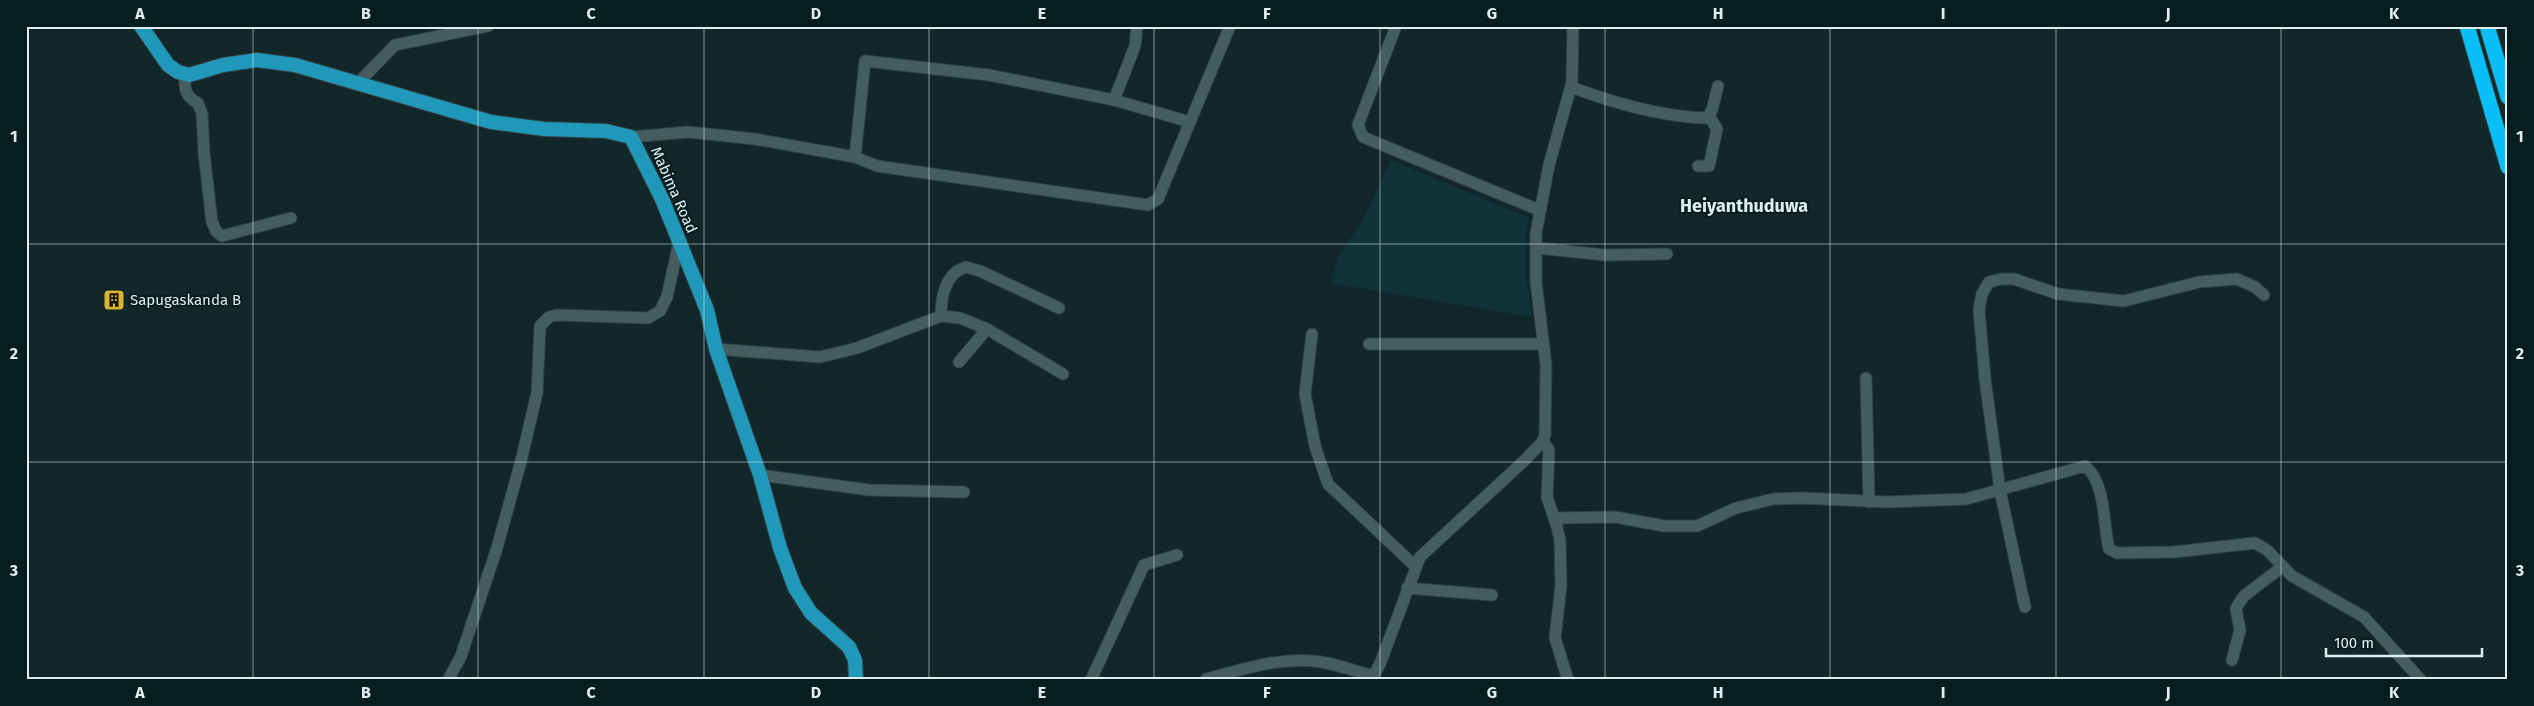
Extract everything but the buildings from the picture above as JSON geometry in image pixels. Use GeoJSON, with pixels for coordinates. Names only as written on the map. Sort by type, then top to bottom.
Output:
{"type":"FeatureCollection","features":[{"type":"Feature","properties":{"kind":"highway"},"geometry":{"type":"LineString","coordinates":[[2467,26],[2508,167]]}},
{"type":"Feature","properties":{"kind":"highway"},"geometry":{"type":"LineString","coordinates":[[2487,26],[2508,96]]}},
{"type":"Feature","properties":{"kind":"main road"},"geometry":{"type":"LineString","coordinates":[[141,26],[168,65],[178,72],[185,74]]}},
{"type":"Feature","properties":{"kind":"main road","name":"Mabima Road"},"geometry":{"type":"LineString","coordinates":[[185,74],[256,60],[295,64],[357,84],[491,122],[544,129],[606,131],[631,137],[640,152],[706,310],[716,349],[760,475],[780,548],[795,588],[811,613],[849,647],[854,660],[856,680]]}},
{"type":"Feature","properties":{"kind":"street"},"geometry":{"type":"LineString","coordinates":[[357,84],[395,45],[488,26]]}},
{"type":"Feature","properties":{"kind":"street"},"geometry":{"type":"LineString","coordinates":[[1114,100],[1135,46],[1137,26]]}},
{"type":"Feature","properties":{"kind":"street"},"geometry":{"type":"LineString","coordinates":[[631,137],[688,132],[755,138],[855,157],[877,166],[1148,205],[1158,199],[1230,26]]}},
{"type":"Feature","properties":{"kind":"street"},"geometry":{"type":"LineString","coordinates":[[1396,26],[1358,125],[1364,137],[1539,210]]}},
{"type":"Feature","properties":{"kind":"street"},"geometry":{"type":"LineString","coordinates":[[1206,679],[1275,662],[1301,660],[1326,663],[1372,678],[1386,648],[1415,566],[1428,549],[1543,441],[1546,425],[1546,388],[1537,292],[1539,210],[1571,87],[1573,26]]}},
{"type":"Feature","properties":{"kind":"street"},"geometry":{"type":"LineString","coordinates":[[855,157],[865,61],[989,75],[1114,100],[1190,122]]}},
{"type":"Feature","properties":{"kind":"street"},"geometry":{"type":"LineString","coordinates":[[185,74],[184,88],[191,100],[198,103],[202,114],[204,152],[212,222],[216,231],[222,236],[291,218]]}},
{"type":"Feature","properties":{"kind":"street"},"geometry":{"type":"LineString","coordinates":[[1698,166],[1709,166],[1711,159],[1717,129],[1710,116],[1718,86]]}},
{"type":"Feature","properties":{"kind":"street"},"geometry":{"type":"LineString","coordinates":[[1571,87],[1614,101],[1672,114],[1702,118],[1710,116]]}},
{"type":"Feature","properties":{"kind":"street"},"geometry":{"type":"LineString","coordinates":[[448,680],[461,656],[498,548],[521,461],[537,393],[540,326],[549,317],[557,315],[648,318],[660,311],[667,297],[679,242]]}},
{"type":"Feature","properties":{"kind":"street"},"geometry":{"type":"LineString","coordinates":[[1537,248],[1606,255],[1667,254]]}},
{"type":"Feature","properties":{"kind":"street"},"geometry":{"type":"LineString","coordinates":[[941,316],[943,292],[954,273],[966,267],[980,271],[1058,308]]}},
{"type":"Feature","properties":{"kind":"street"},"geometry":{"type":"LineString","coordinates":[[2025,607],[2000,490],[1985,379],[1980,309],[1982,294],[1990,282],[2001,279],[2014,279],[2058,294],[2124,301],[2199,282],[2237,279],[2255,287],[2264,295]]}},
{"type":"Feature","properties":{"kind":"street"},"geometry":{"type":"LineString","coordinates":[[716,349],[820,357],[857,348],[941,316],[960,318],[986,328],[1062,374]]}},
{"type":"Feature","properties":{"kind":"street"},"geometry":{"type":"LineString","coordinates":[[959,362],[986,328]]}},
{"type":"Feature","properties":{"kind":"street"},"geometry":{"type":"LineString","coordinates":[[1312,334],[1305,394],[1314,446],[1328,484],[1415,566]]}},
{"type":"Feature","properties":{"kind":"street"},"geometry":{"type":"LineString","coordinates":[[1370,344],[1543,344]]}},
{"type":"Feature","properties":{"kind":"street"},"geometry":{"type":"LineString","coordinates":[[1866,378],[1869,502]]}},
{"type":"Feature","properties":{"kind":"street"},"geometry":{"type":"LineString","coordinates":[[1543,441],[1549,450],[1547,497],[1555,518],[1560,540],[1561,586],[1555,638],[1568,680]]}},
{"type":"Feature","properties":{"kind":"street"},"geometry":{"type":"LineString","coordinates":[[1555,518],[1615,517],[1664,526],[1697,526],[1736,508],[1773,499],[1802,498],[1869,502],[1966,499],[2043,479],[2075,467],[2085,466],[2093,472],[2098,487],[2109,550],[2117,553],[2174,552],[2255,543],[2267,550],[2292,576],[2364,617],[2420,680]]}},
{"type":"Feature","properties":{"kind":"street"},"geometry":{"type":"LineString","coordinates":[[760,475],[869,490],[964,492]]}},
{"type":"Feature","properties":{"kind":"street"},"geometry":{"type":"LineString","coordinates":[[1091,680],[1144,565],[1177,555]]}},
{"type":"Feature","properties":{"kind":"street"},"geometry":{"type":"LineString","coordinates":[[2232,660],[2240,630],[2236,610],[2239,603],[2244,596],[2282,567]]}},
{"type":"Feature","properties":{"kind":"street"},"geometry":{"type":"LineString","coordinates":[[1407,588],[1492,595]]}},
{"type":"Feature","properties":{"kind":"shaded area"},"geometry":{"type":"Polygon","coordinates":[[[1391,160],[1529,218],[1526,233],[1525,270],[1532,317],[1330,283],[1338,257],[1363,219],[1391,160]]]}},
{"type":"Feature","properties":{"kind":"place","name":"Sapugaskanda B"},"geometry":{"type":"Point","coordinates":[114,300]}},
{"type":"Feature","properties":{"kind":"district","name":"Heiyanthuduwa"},"geometry":{"type":"Point","coordinates":[1744,206]}}]}
